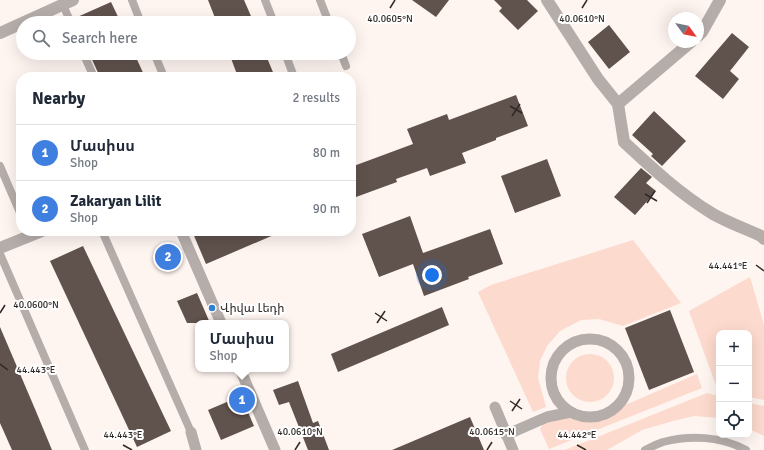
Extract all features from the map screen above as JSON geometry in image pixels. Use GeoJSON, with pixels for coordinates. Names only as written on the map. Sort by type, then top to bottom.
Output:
{"type":"FeatureCollection","features":[{"type":"Feature","properties":{"kind":"street"},"geometry":{"type":"LineString","coordinates":[[547,0],[598,79],[618,104],[624,142],[688,198],[714,215],[764,238]]}},
{"type":"Feature","properties":{"kind":"street"},"geometry":{"type":"LineString","coordinates":[[704,28],[720,0]]}},
{"type":"Feature","properties":{"kind":"street"},"geometry":{"type":"LineString","coordinates":[[37,16],[68,2]]}},
{"type":"Feature","properties":{"kind":"street"},"geometry":{"type":"LineString","coordinates":[[0,33],[16,26]]}},
{"type":"Feature","properties":{"kind":"street"},"geometry":{"type":"LineString","coordinates":[[618,104],[684,48]]}},
{"type":"Feature","properties":{"kind":"street"},"geometry":{"type":"LineString","coordinates":[[0,248],[23,236]]}},
{"type":"Feature","properties":{"kind":"street"},"geometry":{"type":"LineString","coordinates":[[184,236],[220,320]]}},
{"type":"Feature","properties":{"kind":"street"},"geometry":{"type":"LineString","coordinates":[[506,435],[547,417],[571,412],[584,417],[597,417],[610,412],[621,403],[628,390],[630,377],[628,363],[621,351],[610,342],[596,338],[581,339],[568,344],[559,354],[553,365],[550,378],[553,392],[560,404],[571,412]]}},
{"type":"Feature","properties":{"kind":"street"},"geometry":{"type":"LineString","coordinates":[[241,372],[275,450]]}},
{"type":"Feature","properties":{"kind":"street"},"geometry":{"type":"LineString","coordinates":[[495,407],[513,450]]}},
{"type":"Feature","properties":{"kind":"street"},"geometry":{"type":"LineString","coordinates":[[191,432],[196,450]]}},
{"type":"Feature","properties":{"kind":"lane"},"geometry":{"type":"LineString","coordinates":[[132,0],[138,16]]}},
{"type":"Feature","properties":{"kind":"lane"},"geometry":{"type":"LineString","coordinates":[[265,0],[271,16]]}},
{"type":"Feature","properties":{"kind":"lane"},"geometry":{"type":"LineString","coordinates":[[320,0],[326,16]]}},
{"type":"Feature","properties":{"kind":"lane"},"geometry":{"type":"LineString","coordinates":[[68,2],[70,16]]}},
{"type":"Feature","properties":{"kind":"lane"},"geometry":{"type":"LineString","coordinates":[[86,60],[92,72]]}},
{"type":"Feature","properties":{"kind":"lane"},"geometry":{"type":"LineString","coordinates":[[157,60],[162,72]]}},
{"type":"Feature","properties":{"kind":"lane"},"geometry":{"type":"LineString","coordinates":[[288,60],[292,72]]}},
{"type":"Feature","properties":{"kind":"lane"},"geometry":{"type":"LineString","coordinates":[[344,60],[346,66]]}},
{"type":"Feature","properties":{"kind":"lane"},"geometry":{"type":"LineString","coordinates":[[0,166],[16,203]]}},
{"type":"Feature","properties":{"kind":"lane"},"geometry":{"type":"LineString","coordinates":[[104,236],[191,432]]}},
{"type":"Feature","properties":{"kind":"lane"},"geometry":{"type":"LineString","coordinates":[[0,254],[85,450]]}},
{"type":"Feature","properties":{"kind":"lane"},"geometry":{"type":"LineString","coordinates":[[645,450],[661,442],[688,438],[715,439],[739,446],[746,450]]}},
{"type":"Feature","properties":{"kind":"shaded area"},"geometry":{"type":"Polygon","coordinates":[[[633,240],[681,303],[623,326],[599,319],[581,320],[560,331],[547,346],[540,361],[538,378],[546,407],[533,412],[478,292],[491,285],[633,240]]]}},
{"type":"Feature","properties":{"kind":"shaded area"},"geometry":{"type":"Polygon","coordinates":[[[750,277],[764,325],[764,400],[752,398],[752,330],[716,330],[716,385],[689,311],[750,277]]]}},
{"type":"Feature","properties":{"kind":"shaded area"},"geometry":{"type":"Polygon","coordinates":[[[585,354],[595,354],[604,358],[610,364],[614,373],[614,383],[610,392],[604,398],[595,402],[585,402],[576,398],[570,392],[566,383],[566,373],[570,364],[576,358],[585,354]]]}},
{"type":"Feature","properties":{"kind":"shaded area"},"geometry":{"type":"Polygon","coordinates":[[[697,374],[702,388],[549,449],[540,429],[544,423],[574,417],[585,422],[597,421],[611,416],[623,406],[697,374]]]}},
{"type":"Feature","properties":{"kind":"shaded area"},"geometry":{"type":"Polygon","coordinates":[[[707,393],[716,395],[716,418],[694,416],[642,430],[607,450],[565,450],[707,393]]]}},
{"type":"Feature","properties":{"kind":"shaded area"},"geometry":{"type":"Polygon","coordinates":[[[752,404],[764,406],[764,436],[752,430],[752,404]]]}},
{"type":"Feature","properties":{"kind":"building"},"geometry":{"type":"Polygon","coordinates":[[[208,0],[244,0],[251,16],[214,16],[208,0]]]}},
{"type":"Feature","properties":{"kind":"building"},"geometry":{"type":"Polygon","coordinates":[[[412,0],[449,0],[436,17],[412,0]]]}},
{"type":"Feature","properties":{"kind":"building"},"geometry":{"type":"Polygon","coordinates":[[[494,0],[527,0],[538,11],[518,30],[499,11],[502,8],[494,0]]]}},
{"type":"Feature","properties":{"kind":"building"},"geometry":{"type":"Polygon","coordinates":[[[111,2],[118,16],[80,16],[111,2]]]}},
{"type":"Feature","properties":{"kind":"building"},"geometry":{"type":"Polygon","coordinates":[[[609,25],[630,52],[609,69],[588,42],[609,25]]]}},
{"type":"Feature","properties":{"kind":"building"},"geometry":{"type":"Polygon","coordinates":[[[732,33],[749,47],[730,71],[739,79],[723,99],[695,76],[732,33]]]}},
{"type":"Feature","properties":{"kind":"building"},"geometry":{"type":"Polygon","coordinates":[[[92,60],[137,60],[143,72],[98,72],[92,60]]]}},
{"type":"Feature","properties":{"kind":"building"},"geometry":{"type":"Polygon","coordinates":[[[232,60],[268,60],[273,72],[236,72],[232,60]]]}},
{"type":"Feature","properties":{"kind":"building"},"geometry":{"type":"Polygon","coordinates":[[[516,95],[528,126],[462,153],[466,163],[430,176],[427,168],[396,179],[397,182],[356,197],[356,165],[413,144],[407,129],[447,114],[449,120],[516,95]]]}},
{"type":"Feature","properties":{"kind":"building"},"geometry":{"type":"Polygon","coordinates":[[[654,111],[686,141],[662,166],[651,156],[653,154],[632,135],[654,111]]]}},
{"type":"Feature","properties":{"kind":"building"},"geometry":{"type":"Polygon","coordinates":[[[547,159],[561,196],[515,213],[501,176],[547,159]]]}},
{"type":"Feature","properties":{"kind":"building"},"geometry":{"type":"Polygon","coordinates":[[[641,168],[652,177],[646,183],[656,191],[635,215],[614,197],[641,168]]]}},
{"type":"Feature","properties":{"kind":"building"},"geometry":{"type":"Polygon","coordinates":[[[410,216],[423,253],[490,229],[503,264],[424,296],[413,264],[379,277],[362,234],[410,216]]]}},
{"type":"Feature","properties":{"kind":"building"},"geometry":{"type":"Polygon","coordinates":[[[194,236],[271,236],[206,264],[194,236]]]}},
{"type":"Feature","properties":{"kind":"building"},"geometry":{"type":"Polygon","coordinates":[[[83,246],[171,431],[137,447],[50,261],[83,246]]]}},
{"type":"Feature","properties":{"kind":"building"},"geometry":{"type":"Polygon","coordinates":[[[197,293],[209,320],[195,320],[195,323],[187,323],[177,301],[197,293]]]}},
{"type":"Feature","properties":{"kind":"building"},"geometry":{"type":"Polygon","coordinates":[[[442,307],[449,325],[338,372],[331,354],[442,307]]]}},
{"type":"Feature","properties":{"kind":"building"},"geometry":{"type":"Polygon","coordinates":[[[670,310],[694,372],[649,390],[625,328],[670,310]]]}},
{"type":"Feature","properties":{"kind":"building"},"geometry":{"type":"Polygon","coordinates":[[[0,327],[52,450],[12,450],[0,423],[0,327]]]}},
{"type":"Feature","properties":{"kind":"building"},"geometry":{"type":"Polygon","coordinates":[[[298,381],[313,423],[318,421],[329,450],[308,450],[289,402],[279,405],[273,390],[298,381]]]}},
{"type":"Feature","properties":{"kind":"building"},"geometry":{"type":"Polygon","coordinates":[[[241,396],[254,426],[221,440],[208,410],[241,396]]]}},
{"type":"Feature","properties":{"kind":"building"},"geometry":{"type":"Polygon","coordinates":[[[470,417],[484,450],[392,450],[470,417]]]}},
{"type":"Feature","properties":{"kind":"place","name":"Zakaryan Lilit"},"geometry":{"type":"Point","coordinates":[168,257]}},
{"type":"Feature","properties":{"kind":"place","name":"Վիվա Լեդի"},"geometry":{"type":"Point","coordinates":[212,308]}},
{"type":"Feature","properties":{"kind":"place","name":"Մասիսս"},"geometry":{"type":"Point","coordinates":[242,400]}}]}
